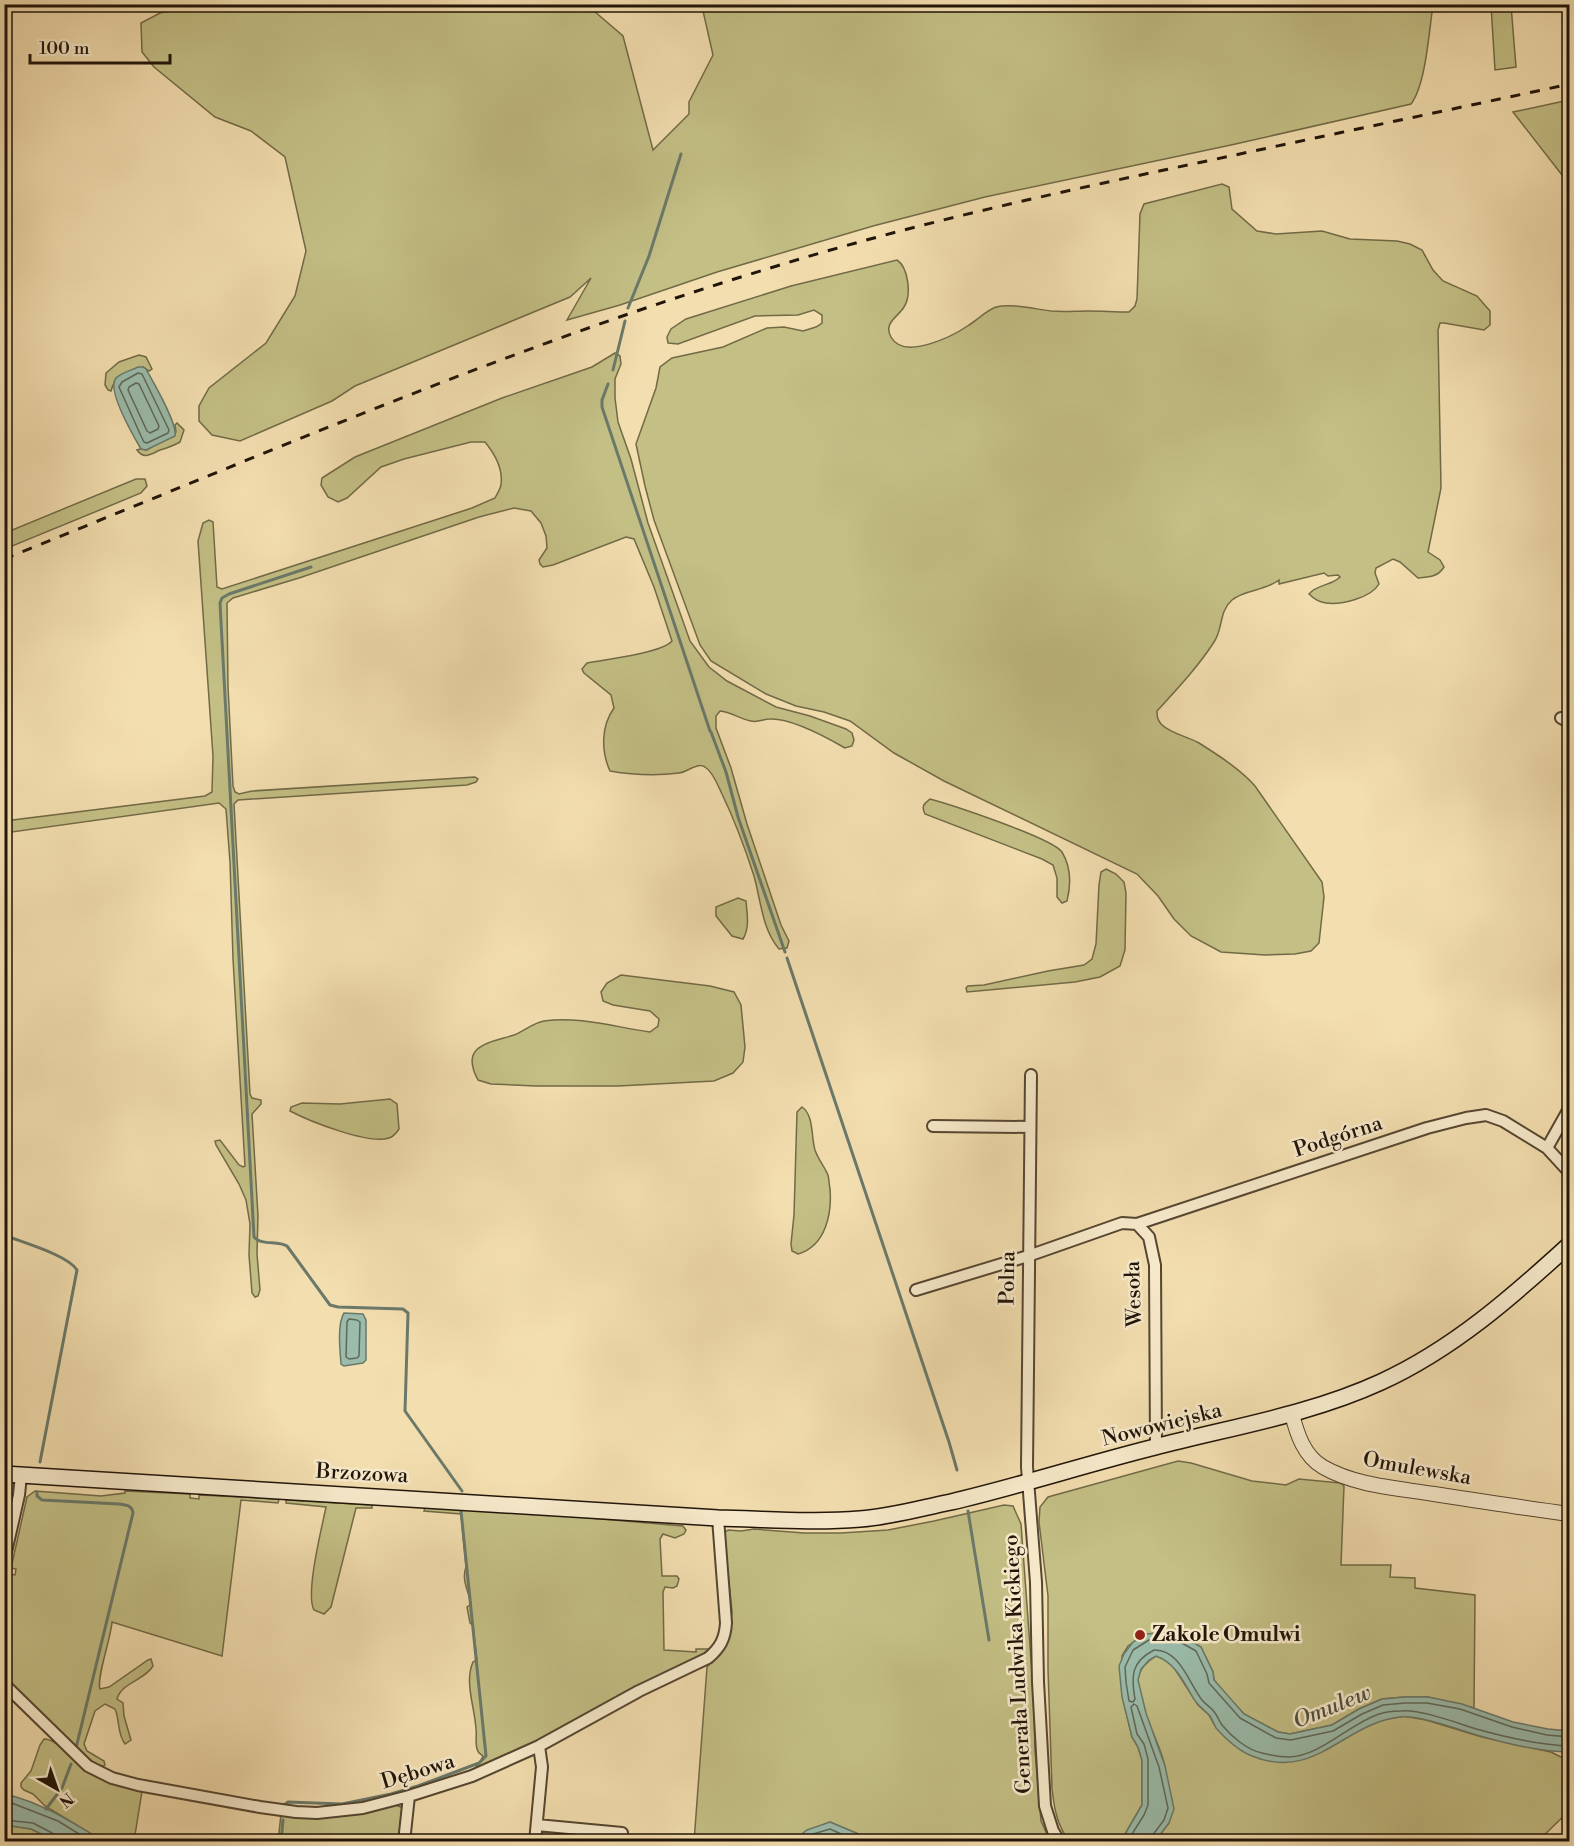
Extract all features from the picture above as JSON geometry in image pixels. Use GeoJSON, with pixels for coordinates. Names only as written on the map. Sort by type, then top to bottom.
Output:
{"type":"FeatureCollection","features":[{"type":"Feature","properties":{"kind":"main road","name":"Nowowiejska"},"geometry":{"type":"LineString","coordinates":[[718,1518],[823,1520],[895,1515],[1028,1482],[1156,1446],[1292,1414],[1339,1399],[1381,1382],[1445,1347],[1505,1302],[1569,1244]]}},
{"type":"Feature","properties":{"kind":"main road","name":"Brzozowa"},"geometry":{"type":"LineString","coordinates":[[4,1474],[718,1518]]}},
{"type":"Feature","properties":{"kind":"street","name":"Polna"},"geometry":{"type":"LineString","coordinates":[[1028,1482],[1031,1075]]}},
{"type":"Feature","properties":{"kind":"street"},"geometry":{"type":"LineString","coordinates":[[1547,1149],[1569,1107]]}},
{"type":"Feature","properties":{"kind":"street","name":"Podgórna"},"geometry":{"type":"LineString","coordinates":[[1137,1224],[1427,1128],[1486,1115],[1503,1121],[1547,1149],[1569,1173]]}},
{"type":"Feature","properties":{"kind":"street"},"geometry":{"type":"LineString","coordinates":[[933,1126],[1030,1127]]}},
{"type":"Feature","properties":{"kind":"street"},"geometry":{"type":"LineString","coordinates":[[916,1290],[1028,1256],[1122,1223],[1137,1224]]}},
{"type":"Feature","properties":{"kind":"street","name":"Wesoła"},"geometry":{"type":"LineString","coordinates":[[1137,1224],[1149,1237],[1155,1265],[1156,1446]]}},
{"type":"Feature","properties":{"kind":"street","name":"Omulewska"},"geometry":{"type":"LineString","coordinates":[[1292,1414],[1298,1438],[1308,1453],[1322,1467],[1352,1479],[1383,1486],[1569,1514]]}},
{"type":"Feature","properties":{"kind":"street"},"geometry":{"type":"LineString","coordinates":[[4,1561],[20,1495],[21,1475]]}},
{"type":"Feature","properties":{"kind":"street","name":"Generała Ludwika Kickiego"},"geometry":{"type":"LineString","coordinates":[[1028,1482],[1036,1582],[1038,1682],[1045,1806],[1053,1831],[1060,1842]]}},
{"type":"Feature","properties":{"kind":"street","name":"Dębowa"},"geometry":{"type":"LineString","coordinates":[[4,1684],[88,1766],[127,1783],[296,1812],[339,1812],[363,1808],[472,1776],[539,1746],[708,1658],[717,1650],[725,1634],[726,1615],[718,1518]]}},
{"type":"Feature","properties":{"kind":"street"},"geometry":{"type":"LineString","coordinates":[[535,1842],[542,1767],[539,1746]]}},
{"type":"Feature","properties":{"kind":"street"},"geometry":{"type":"LineString","coordinates":[[404,1842],[409,1796]]}},
{"type":"Feature","properties":{"kind":"street"},"geometry":{"type":"LineString","coordinates":[[537,1825],[622,1833]]}},
{"type":"Feature","properties":{"kind":"shaded area"},"geometry":{"type":"Polygon","coordinates":[[[196,5],[587,5],[623,36],[653,150],[689,114],[689,102],[713,55],[703,11],[705,5],[1433,5],[1423,71],[1411,104],[985,197],[873,226],[717,272],[620,305],[567,320],[591,278],[570,297],[355,386],[332,401],[240,441],[212,435],[199,421],[199,406],[209,388],[266,343],[295,296],[306,251],[285,157],[251,131],[215,117],[154,67],[142,52],[141,23],[160,13],[196,5]]]}},
{"type":"Feature","properties":{"kind":"shaded area"},"geometry":{"type":"Polygon","coordinates":[[[1491,5],[1511,5],[1516,67],[1495,70],[1491,5]]]}},
{"type":"Feature","properties":{"kind":"shaded area"},"geometry":{"type":"Polygon","coordinates":[[[1570,100],[1569,184],[1513,112],[1570,100]]]}},
{"type":"Feature","properties":{"kind":"shaded area"},"geometry":{"type":"Polygon","coordinates":[[[1222,184],[1229,187],[1232,209],[1257,231],[1276,234],[1322,231],[1350,239],[1397,241],[1410,244],[1422,250],[1433,270],[1443,281],[1477,296],[1490,311],[1490,325],[1484,330],[1440,323],[1438,330],[1441,488],[1428,552],[1440,560],[1444,567],[1442,570],[1433,576],[1418,578],[1400,562],[1393,559],[1376,568],[1375,573],[1379,584],[1375,589],[1363,597],[1339,603],[1321,602],[1309,594],[1316,588],[1340,577],[1338,575],[1328,576],[1324,573],[1279,584],[1279,580],[1267,587],[1237,596],[1225,609],[1217,637],[1208,651],[1157,711],[1161,724],[1174,733],[1199,743],[1229,763],[1255,786],[1322,882],[1324,897],[1319,943],[1311,951],[1295,954],[1265,955],[1221,952],[1191,936],[1137,874],[944,781],[894,753],[850,721],[796,706],[766,694],[711,661],[700,645],[654,520],[636,444],[656,388],[660,367],[672,358],[723,347],[767,328],[784,327],[803,331],[822,323],[822,315],[814,310],[798,315],[755,316],[678,344],[668,343],[667,337],[671,329],[686,319],[791,286],[897,260],[906,275],[908,296],[904,307],[892,320],[889,332],[897,344],[906,347],[917,347],[941,340],[962,330],[993,308],[1002,306],[1056,311],[1129,312],[1135,306],[1137,299],[1140,214],[1144,204],[1222,184]]]}},
{"type":"Feature","properties":{"kind":"shaded area"},"geometry":{"type":"Polygon","coordinates":[[[615,353],[620,356],[621,364],[615,379],[618,422],[631,459],[648,523],[690,641],[709,667],[727,681],[776,707],[810,716],[852,733],[854,740],[852,746],[845,748],[808,729],[788,722],[770,719],[754,721],[720,711],[716,716],[716,728],[731,768],[747,824],[781,925],[789,941],[787,948],[779,949],[769,933],[743,845],[717,784],[708,770],[702,766],[696,766],[679,773],[636,774],[610,771],[607,763],[604,739],[607,723],[614,708],[611,695],[582,669],[587,663],[657,649],[672,641],[654,587],[634,539],[626,537],[543,567],[539,560],[547,548],[546,536],[541,523],[531,511],[514,508],[479,517],[233,598],[227,603],[228,686],[235,792],[239,794],[252,791],[475,777],[478,779],[467,785],[238,800],[234,804],[250,1094],[252,1098],[261,1100],[261,1104],[252,1114],[260,1290],[258,1296],[255,1297],[252,1293],[249,1255],[250,1224],[246,1200],[215,1141],[220,1140],[239,1165],[245,1166],[226,809],[219,803],[5,833],[5,821],[205,796],[212,792],[213,756],[198,541],[203,523],[209,520],[213,522],[217,587],[222,589],[472,508],[495,498],[501,486],[495,456],[485,442],[471,442],[381,467],[347,498],[338,502],[328,497],[321,485],[322,478],[355,457],[502,398],[592,367],[615,353]]]}},
{"type":"Feature","properties":{"kind":"shaded area"},"geometry":{"type":"Polygon","coordinates":[[[139,355],[146,357],[152,369],[149,371],[143,367],[113,385],[111,391],[108,390],[105,385],[106,373],[119,362],[139,355]]]}},
{"type":"Feature","properties":{"kind":"shaded area"},"geometry":{"type":"Polygon","coordinates":[[[177,423],[184,430],[180,442],[148,455],[142,455],[137,450],[147,450],[176,432],[177,423]]]}},
{"type":"Feature","properties":{"kind":"shaded area"},"geometry":{"type":"Polygon","coordinates":[[[136,479],[145,479],[147,486],[141,493],[5,549],[5,533],[136,479]]]}},
{"type":"Feature","properties":{"kind":"shaded area"},"geometry":{"type":"Polygon","coordinates":[[[930,799],[1000,822],[1054,846],[1062,852],[1069,870],[1067,901],[1062,903],[1057,897],[1057,878],[1053,865],[925,814],[924,805],[930,799]]]}},
{"type":"Feature","properties":{"kind":"shaded area"},"geometry":{"type":"Polygon","coordinates":[[[1106,869],[1116,874],[1124,882],[1126,893],[1125,950],[1120,966],[1100,977],[1075,982],[967,992],[968,986],[984,985],[1084,965],[1092,959],[1096,944],[1101,872],[1106,869]]]}},
{"type":"Feature","properties":{"kind":"shaded area"},"geometry":{"type":"Polygon","coordinates":[[[738,898],[746,901],[747,925],[743,939],[732,936],[716,916],[716,907],[738,898]]]}},
{"type":"Feature","properties":{"kind":"shaded area"},"geometry":{"type":"Polygon","coordinates":[[[621,975],[710,986],[734,992],[741,1005],[745,1047],[743,1062],[733,1073],[714,1081],[618,1086],[536,1086],[491,1084],[478,1080],[473,1068],[474,1052],[480,1047],[514,1035],[540,1022],[583,1021],[650,1032],[658,1026],[659,1019],[650,1011],[613,1005],[603,1001],[601,992],[607,983],[621,975]]]}},
{"type":"Feature","properties":{"kind":"shaded area"},"geometry":{"type":"Polygon","coordinates":[[[390,1099],[397,1104],[399,1129],[390,1137],[380,1139],[339,1131],[290,1111],[291,1107],[302,1103],[340,1104],[390,1099]]]}},
{"type":"Feature","properties":{"kind":"shaded area"},"geometry":{"type":"Polygon","coordinates":[[[802,1107],[809,1115],[816,1153],[828,1175],[830,1208],[821,1236],[815,1244],[798,1254],[792,1251],[791,1244],[797,1112],[802,1107]]]}},
{"type":"Feature","properties":{"kind":"shaded area"},"geometry":{"type":"Polygon","coordinates":[[[1178,1461],[1252,1481],[1286,1485],[1299,1479],[1340,1483],[1344,1486],[1341,1565],[1391,1565],[1390,1577],[1415,1578],[1415,1588],[1475,1595],[1474,1708],[1428,1697],[1382,1699],[1332,1725],[1290,1734],[1278,1732],[1244,1714],[1225,1694],[1214,1680],[1213,1672],[1201,1647],[1175,1632],[1146,1634],[1128,1646],[1122,1656],[1125,1708],[1132,1737],[1142,1760],[1142,1805],[1121,1841],[1069,1841],[1057,1816],[1052,1788],[1048,1596],[1039,1522],[1040,1507],[1048,1497],[1178,1461]]]}},
{"type":"Feature","properties":{"kind":"shaded area"},"geometry":{"type":"Polygon","coordinates":[[[35,1491],[101,1496],[125,1493],[125,1491],[190,1494],[190,1498],[199,1499],[199,1495],[279,1499],[278,1503],[241,1500],[222,1656],[112,1622],[100,1677],[100,1689],[109,1687],[148,1660],[151,1659],[153,1666],[123,1689],[117,1699],[123,1703],[131,1740],[125,1744],[122,1740],[115,1709],[105,1704],[95,1711],[84,1744],[87,1751],[104,1761],[105,1765],[98,1768],[72,1746],[52,1723],[5,1678],[5,1594],[9,1574],[15,1575],[16,1569],[11,1568],[27,1497],[35,1491]]]}},
{"type":"Feature","properties":{"kind":"shaded area"},"geometry":{"type":"Polygon","coordinates":[[[286,1500],[372,1505],[372,1508],[356,1508],[331,1607],[324,1614],[314,1610],[312,1590],[315,1560],[326,1507],[286,1503],[286,1500]]]}},
{"type":"Feature","properties":{"kind":"shaded area"},"geometry":{"type":"Polygon","coordinates":[[[1004,1505],[1013,1506],[1021,1524],[1041,1821],[1050,1841],[870,1841],[830,1822],[798,1836],[793,1841],[694,1842],[707,1667],[726,1645],[730,1633],[732,1612],[724,1533],[728,1530],[754,1529],[804,1533],[888,1530],[1004,1505]]]}},
{"type":"Feature","properties":{"kind":"shaded area"},"geometry":{"type":"Polygon","coordinates":[[[425,1508],[508,1511],[683,1526],[686,1530],[684,1534],[675,1538],[663,1534],[660,1539],[662,1576],[677,1576],[679,1579],[677,1586],[665,1587],[663,1592],[664,1650],[696,1652],[696,1649],[712,1649],[506,1757],[477,1769],[476,1766],[483,1756],[478,1752],[476,1746],[470,1678],[473,1662],[477,1660],[473,1626],[470,1623],[467,1607],[471,1604],[465,1581],[466,1567],[461,1514],[424,1511],[425,1508]]]}},
{"type":"Feature","properties":{"kind":"shaded area"},"geometry":{"type":"Polygon","coordinates":[[[1156,1656],[1173,1666],[1198,1705],[1209,1715],[1215,1726],[1261,1759],[1272,1760],[1381,1720],[1404,1716],[1426,1720],[1482,1737],[1551,1752],[1569,1761],[1569,1811],[1538,1841],[1155,1841],[1169,1823],[1167,1781],[1162,1757],[1141,1702],[1138,1681],[1144,1666],[1156,1656]]]}},
{"type":"Feature","properties":{"kind":"shaded area"},"geometry":{"type":"Polygon","coordinates":[[[44,1739],[55,1743],[96,1774],[142,1791],[133,1841],[103,1841],[45,1806],[33,1794],[21,1787],[21,1783],[31,1771],[44,1739]]]}},
{"type":"Feature","properties":{"kind":"shaded area"},"geometry":{"type":"Polygon","coordinates":[[[395,1805],[403,1810],[400,1841],[278,1842],[281,1814],[377,1809],[395,1805]]]}},
{"type":"Feature","properties":{"kind":"shaded area"},"geometry":{"type":"Polygon","coordinates":[[[5,1825],[31,1829],[56,1841],[5,1842],[5,1825]]]}},
{"type":"Feature","properties":{"kind":"water"},"geometry":{"type":"Polygon","coordinates":[[[138,367],[146,369],[175,430],[175,436],[146,450],[141,449],[122,413],[114,384],[116,378],[138,367]]]}},
{"type":"Feature","properties":{"kind":"water"},"geometry":{"type":"Polygon","coordinates":[[[344,1313],[363,1314],[366,1320],[366,1360],[363,1363],[344,1366],[341,1364],[340,1331],[344,1313]]]}},
{"type":"Feature","properties":{"kind":"water"},"geometry":{"type":"Polygon","coordinates":[[[1175,1632],[1201,1647],[1213,1672],[1214,1680],[1244,1714],[1278,1732],[1290,1734],[1332,1725],[1382,1699],[1428,1697],[1462,1704],[1513,1722],[1569,1731],[1569,1752],[1524,1747],[1429,1721],[1400,1717],[1380,1721],[1362,1729],[1312,1757],[1294,1762],[1274,1762],[1247,1754],[1228,1740],[1216,1728],[1210,1716],[1196,1701],[1174,1668],[1156,1656],[1141,1669],[1138,1680],[1146,1713],[1165,1766],[1174,1809],[1169,1823],[1155,1841],[1121,1841],[1142,1805],[1142,1760],[1132,1737],[1122,1697],[1119,1666],[1133,1642],[1146,1634],[1175,1632]]]}},
{"type":"Feature","properties":{"kind":"water"},"geometry":{"type":"Polygon","coordinates":[[[5,1794],[43,1807],[103,1841],[56,1841],[31,1829],[5,1825],[5,1794]]]}},
{"type":"Feature","properties":{"kind":"water"},"geometry":{"type":"Polygon","coordinates":[[[830,1822],[870,1841],[793,1841],[807,1830],[830,1822]]]}},
{"type":"Feature","properties":{"kind":"waterway"},"geometry":{"type":"LineString","coordinates":[[628,308],[649,256],[681,154]]}},
{"type":"Feature","properties":{"kind":"waterway"},"geometry":{"type":"LineString","coordinates":[[613,370],[625,321]]}},
{"type":"Feature","properties":{"kind":"waterway"},"geometry":{"type":"LineString","coordinates":[[608,384],[602,407],[710,731]]}},
{"type":"Feature","properties":{"kind":"waterway"},"geometry":{"type":"LineString","coordinates":[[311,567],[229,594],[222,598],[220,603],[254,1237],[257,1240],[287,1246],[330,1305],[403,1309],[408,1313],[405,1411],[462,1491]]}},
{"type":"Feature","properties":{"kind":"waterway"},"geometry":{"type":"LineString","coordinates":[[711,732],[785,952]]}},
{"type":"Feature","properties":{"kind":"waterway"},"geometry":{"type":"LineString","coordinates":[[787,958],[957,1470]]}},
{"type":"Feature","properties":{"kind":"waterway"},"geometry":{"type":"LineString","coordinates":[[4,1235],[54,1254],[72,1264],[77,1270],[40,1462]]}},
{"type":"Feature","properties":{"kind":"waterway"},"geometry":{"type":"LineString","coordinates":[[37,1492],[37,1496],[42,1500],[122,1504],[130,1507],[133,1513],[76,1748]]}},
{"type":"Feature","properties":{"kind":"waterway"},"geometry":{"type":"LineString","coordinates":[[284,1805],[288,1802],[342,1804],[391,1794],[479,1763],[486,1756],[461,1511]]}},
{"type":"Feature","properties":{"kind":"waterway"},"geometry":{"type":"LineString","coordinates":[[968,1511],[989,1640]]}},
{"type":"Feature","properties":{"kind":"waterway"},"geometry":{"type":"LineString","coordinates":[[46,1809],[62,1788],[71,1764]]}},
{"type":"Feature","properties":{"kind":"waterway"},"geometry":{"type":"LineString","coordinates":[[281,1842],[283,1820]]}},
{"type":"Feature","properties":{"kind":"railway"},"geometry":{"type":"LineString","coordinates":[[4,559],[477,369],[573,333],[767,269],[930,223],[1041,197],[1570,84]]}},
{"type":"Feature","properties":{"kind":"place","name":"Zakole Omulwi"},"geometry":{"type":"Point","coordinates":[1140,1635]}},
{"type":"Feature","properties":{"kind":"water label","name":"Omulew"},"geometry":{"type":"Point","coordinates":[1332,1707]}}]}
